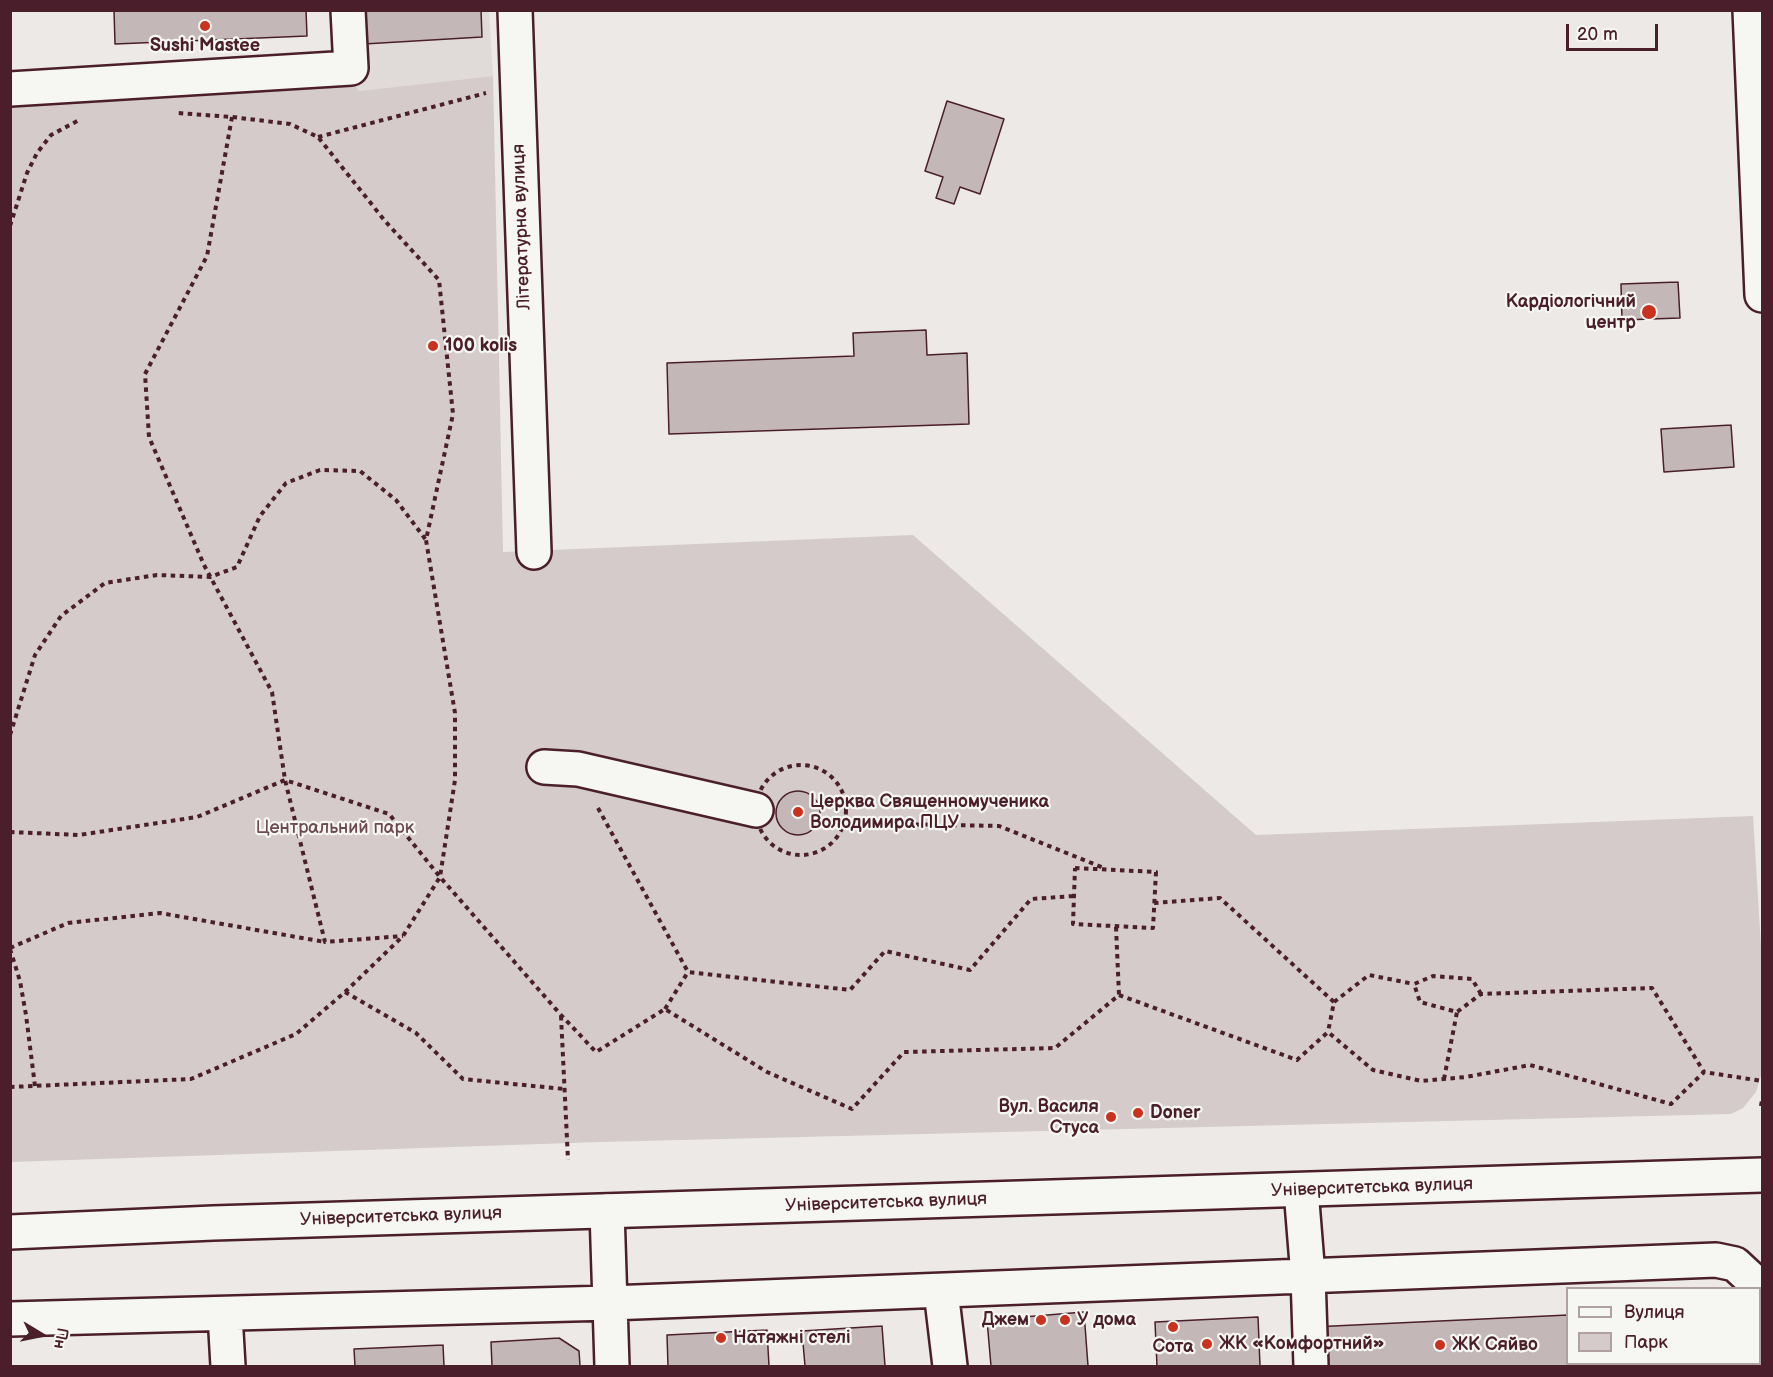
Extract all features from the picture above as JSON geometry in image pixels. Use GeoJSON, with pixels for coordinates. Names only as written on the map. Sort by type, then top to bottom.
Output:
{"type":"FeatureCollection","features":[{"type":"Feature","properties":{"kind":"main road"},"geometry":{"type":"LineString","coordinates":[[10,89],[351,68],[348,10]]}},
{"type":"Feature","properties":{"kind":"main road","name":"Літературна вулиця"},"geometry":{"type":"LineString","coordinates":[[515,10],[534,552]]}},
{"type":"Feature","properties":{"kind":"main road"},"geometry":{"type":"LineString","coordinates":[[1750,10],[1762,295]]}},
{"type":"Feature","properties":{"kind":"main road"},"geometry":{"type":"LineString","coordinates":[[544,767],[578,769],[756,810]]}},
{"type":"Feature","properties":{"kind":"main road","name":"Університетська вулиця"},"geometry":{"type":"LineString","coordinates":[[10,1232],[607,1211],[1762,1176]]}},
{"type":"Feature","properties":{"kind":"main road"},"geometry":{"type":"LineString","coordinates":[[1301,1190],[1308,1276],[1311,1366]]}},
{"type":"Feature","properties":{"kind":"main road"},"geometry":{"type":"LineString","coordinates":[[607,1211],[612,1366]]}},
{"type":"Feature","properties":{"kind":"main road"},"geometry":{"type":"LineString","coordinates":[[10,1319],[610,1303],[1716,1260],[1735,1264],[1757,1287]]}},
{"type":"Feature","properties":{"kind":"main road"},"geometry":{"type":"LineString","coordinates":[[941,1291],[950,1366]]}},
{"type":"Feature","properties":{"kind":"main road"},"geometry":{"type":"LineString","coordinates":[[225,1314],[228,1366]]}},
{"type":"Feature","properties":{"kind":"path"},"geometry":{"type":"LineString","coordinates":[[318,137],[496,90],[517,87]]}},
{"type":"Feature","properties":{"kind":"path"},"geometry":{"type":"LineString","coordinates":[[10,1087],[190,1079],[296,1034],[345,992],[403,936],[440,877],[455,780],[455,713],[426,540],[453,414],[439,280],[318,137],[290,124],[172,113]]}},
{"type":"Feature","properties":{"kind":"path"},"geometry":{"type":"LineString","coordinates":[[10,226],[27,173],[37,153],[51,135],[86,117]]}},
{"type":"Feature","properties":{"kind":"path"},"geometry":{"type":"LineString","coordinates":[[232,117],[207,256],[145,374],[149,437],[210,577],[272,692],[285,780],[325,942]]}},
{"type":"Feature","properties":{"kind":"path"},"geometry":{"type":"LineString","coordinates":[[10,735],[34,655],[61,616],[105,583],[157,575],[210,577],[237,567],[260,516],[286,483],[320,470],[360,471],[396,500],[426,540]]}},
{"type":"Feature","properties":{"kind":"path"},"geometry":{"type":"LineString","coordinates":[[800,764],[817,767],[831,776],[842,789],[846,805],[844,823],[836,839],[821,850],[804,855],[786,853],[770,843],[760,828],[756,810],[759,792],[770,777],[784,768],[800,764]]}},
{"type":"Feature","properties":{"kind":"path"},"geometry":{"type":"LineString","coordinates":[[578,769],[688,972]]}},
{"type":"Feature","properties":{"kind":"path"},"geometry":{"type":"LineString","coordinates":[[10,832],[79,836],[197,817],[285,780],[388,814],[440,877],[596,1052],[665,1009],[688,972]]}},
{"type":"Feature","properties":{"kind":"path"},"geometry":{"type":"LineString","coordinates":[[844,823],[999,826],[1107,870]]}},
{"type":"Feature","properties":{"kind":"path"},"geometry":{"type":"LineString","coordinates":[[1076,868],[1156,872],[1153,928],[1073,924],[1074,896],[1076,868]]}},
{"type":"Feature","properties":{"kind":"path"},"geometry":{"type":"LineString","coordinates":[[688,972],[850,990],[885,951],[970,970],[1031,899],[1074,896]]}},
{"type":"Feature","properties":{"kind":"path"},"geometry":{"type":"LineString","coordinates":[[1154,903],[1220,898],[1334,1002]]}},
{"type":"Feature","properties":{"kind":"path"},"geometry":{"type":"LineString","coordinates":[[35,1086],[24,1004],[10,948],[68,923],[160,913],[325,942],[403,936]]}},
{"type":"Feature","properties":{"kind":"path"},"geometry":{"type":"LineString","coordinates":[[1116,927],[1119,995]]}},
{"type":"Feature","properties":{"kind":"path"},"geometry":{"type":"LineString","coordinates":[[1119,995],[1297,1060],[1328,1032],[1334,1002],[1369,975],[1414,984],[1433,976],[1472,979],[1481,994]]}},
{"type":"Feature","properties":{"kind":"path"},"geometry":{"type":"LineString","coordinates":[[1414,984],[1420,1002],[1457,1012]]}},
{"type":"Feature","properties":{"kind":"path"},"geometry":{"type":"LineString","coordinates":[[1444,1079],[1457,1012],[1481,994],[1652,988],[1704,1072],[1762,1081]]}},
{"type":"Feature","properties":{"kind":"path"},"geometry":{"type":"LineString","coordinates":[[345,992],[416,1033],[463,1079],[564,1089]]}},
{"type":"Feature","properties":{"kind":"path"},"geometry":{"type":"LineString","coordinates":[[665,1009],[767,1071],[852,1109],[904,1052],[1055,1048],[1119,995]]}},
{"type":"Feature","properties":{"kind":"path"},"geometry":{"type":"LineString","coordinates":[[561,1015],[567,1160]]}},
{"type":"Feature","properties":{"kind":"path"},"geometry":{"type":"LineString","coordinates":[[1328,1032],[1373,1070],[1422,1081],[1466,1077],[1530,1065],[1671,1104],[1704,1072]]}},
{"type":"Feature","properties":{"kind":"path"},"geometry":{"type":"LineString","coordinates":[[1761,1106],[1762,1100]]}},
{"type":"Feature","properties":{"kind":"shaded area"},"geometry":{"type":"Polygon","coordinates":[[[329,11],[489,11],[493,76],[359,91],[349,75],[331,61],[329,11]]]}},
{"type":"Feature","properties":{"kind":"green space","name":"Центральний парк"},"geometry":{"type":"Polygon","coordinates":[[[349,75],[359,91],[493,76],[503,552],[913,535],[1256,835],[1753,816],[1762,963],[1762,1072],[1756,1092],[1743,1108],[1731,1114],[600,1142],[11,1162],[11,98],[349,75]]]}},
{"type":"Feature","properties":{"kind":"building"},"geometry":{"type":"Polygon","coordinates":[[[114,10],[306,10],[307,36],[115,44],[114,10]]]}},
{"type":"Feature","properties":{"kind":"building"},"geometry":{"type":"Polygon","coordinates":[[[363,10],[481,10],[482,37],[364,44],[363,10]]]}},
{"type":"Feature","properties":{"kind":"building"},"geometry":{"type":"Polygon","coordinates":[[[947,101],[1004,119],[980,194],[960,187],[954,204],[936,198],[943,177],[925,171],[947,101]]]}},
{"type":"Feature","properties":{"kind":"building"},"geometry":{"type":"Polygon","coordinates":[[[1678,282],[1680,318],[1622,320],[1621,284],[1678,282]]]}},
{"type":"Feature","properties":{"kind":"building"},"geometry":{"type":"Polygon","coordinates":[[[926,330],[927,355],[967,353],[969,424],[669,434],[667,363],[854,356],[853,333],[926,330]]]}},
{"type":"Feature","properties":{"kind":"building"},"geometry":{"type":"Polygon","coordinates":[[[1731,425],[1734,467],[1664,472],[1661,429],[1731,425]]]}},
{"type":"Feature","properties":{"kind":"building","name":"Церква Священномученика Володимира ПЦУ"},"geometry":{"type":"Polygon","coordinates":[[[798,791],[813,798],[820,813],[813,828],[798,835],[783,828],[776,813],[783,798],[798,791]]]}},
{"type":"Feature","properties":{"kind":"building"},"geometry":{"type":"Polygon","coordinates":[[[1084,1312],[1088,1366],[991,1366],[987,1320],[1084,1312]]]}},
{"type":"Feature","properties":{"kind":"building","name":"ЖК Сяйво"},"geometry":{"type":"Polygon","coordinates":[[[1566,1315],[1566,1365],[1728,1366],[1314,1366],[1312,1327],[1566,1315]]]}},
{"type":"Feature","properties":{"kind":"building","name":"ЖК «Комфортний»"},"geometry":{"type":"Polygon","coordinates":[[[1258,1317],[1260,1366],[1157,1366],[1155,1322],[1258,1317]]]}},
{"type":"Feature","properties":{"kind":"building"},"geometry":{"type":"Polygon","coordinates":[[[882,1326],[885,1366],[805,1366],[802,1331],[882,1326]]]}},
{"type":"Feature","properties":{"kind":"building"},"geometry":{"type":"Polygon","coordinates":[[[767,1330],[769,1366],[668,1366],[667,1335],[767,1330]]]}},
{"type":"Feature","properties":{"kind":"building"},"geometry":{"type":"Polygon","coordinates":[[[559,1338],[579,1351],[580,1366],[492,1366],[491,1342],[559,1338]]]}},
{"type":"Feature","properties":{"kind":"building"},"geometry":{"type":"Polygon","coordinates":[[[443,1345],[444,1366],[355,1366],[354,1349],[443,1345]]]}},
{"type":"Feature","properties":{"kind":"place","name":"Sushi Mastee"},"geometry":{"type":"Point","coordinates":[205,26]}},
{"type":"Feature","properties":{"kind":"place","name":"Кардіологічний центр"},"geometry":{"type":"Point","coordinates":[1649,312]}},
{"type":"Feature","properties":{"kind":"place","name":"100 kolis"},"geometry":{"type":"Point","coordinates":[433,346]}},
{"type":"Feature","properties":{"kind":"place","name":"Церква Священномученика Володимира ПЦУ"},"geometry":{"type":"Point","coordinates":[798,812]}},
{"type":"Feature","properties":{"kind":"place","name":"Doner"},"geometry":{"type":"Point","coordinates":[1138,1113]}},
{"type":"Feature","properties":{"kind":"place","name":"Вул. Василя Стуса"},"geometry":{"type":"Point","coordinates":[1111,1117]}},
{"type":"Feature","properties":{"kind":"place","name":"Джем"},"geometry":{"type":"Point","coordinates":[1041,1320]}},
{"type":"Feature","properties":{"kind":"place","name":"У дома"},"geometry":{"type":"Point","coordinates":[1065,1320]}},
{"type":"Feature","properties":{"kind":"place","name":"Сота"},"geometry":{"type":"Point","coordinates":[1173,1327]}},
{"type":"Feature","properties":{"kind":"place","name":"Натяжні стелі"},"geometry":{"type":"Point","coordinates":[721,1338]}},
{"type":"Feature","properties":{"kind":"place","name":"ЖК «Комфортний»"},"geometry":{"type":"Point","coordinates":[1207,1344]}},
{"type":"Feature","properties":{"kind":"place","name":"ЖК Сяйво"},"geometry":{"type":"Point","coordinates":[1440,1345]}}]}
